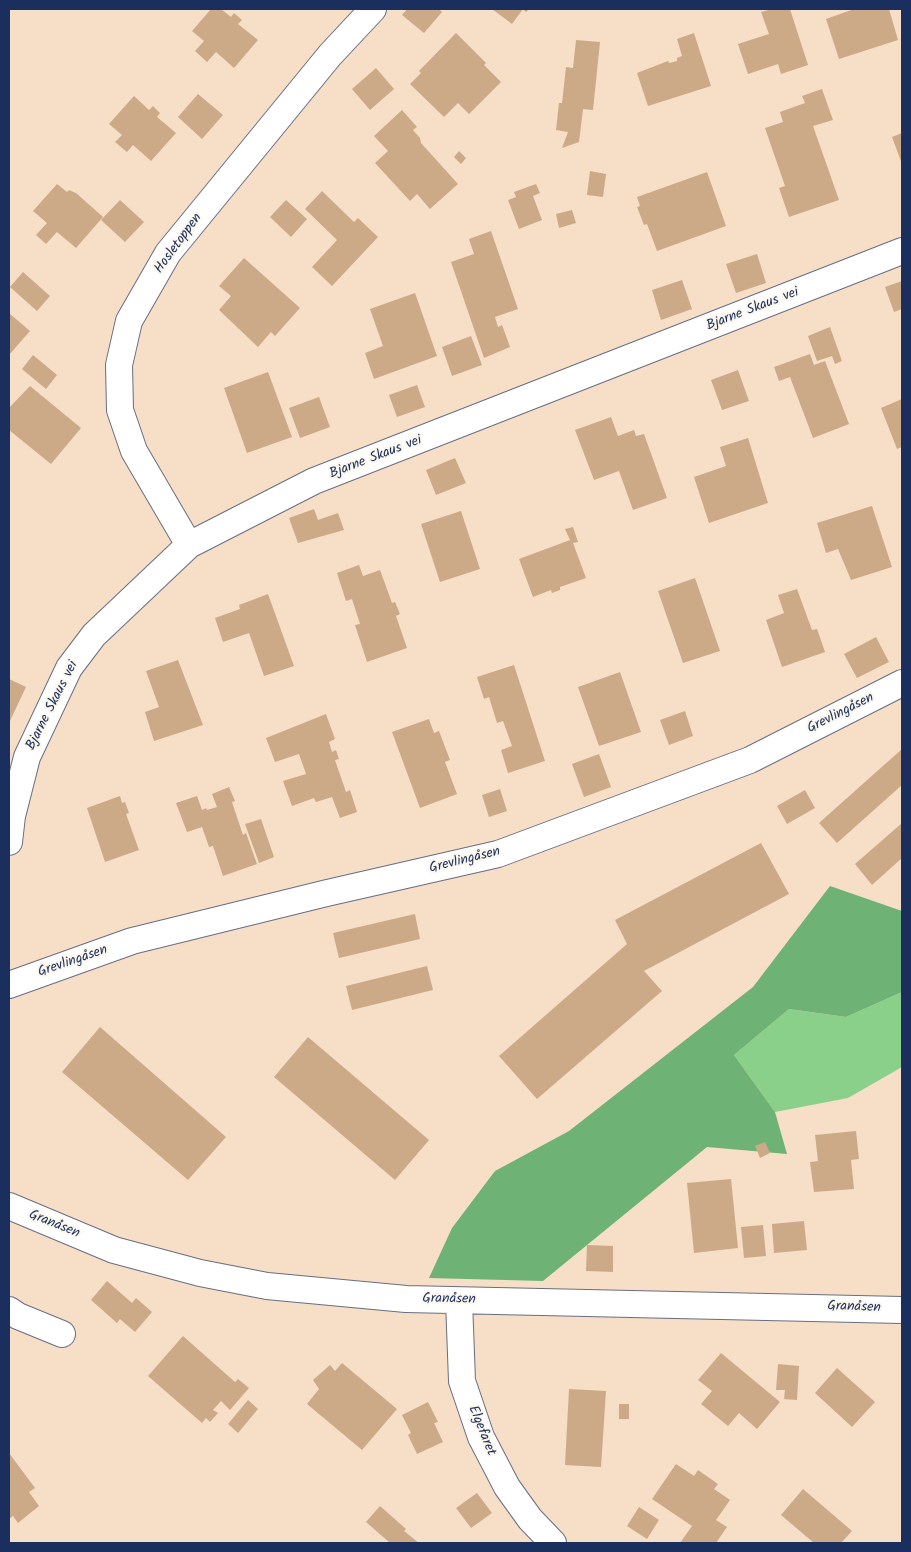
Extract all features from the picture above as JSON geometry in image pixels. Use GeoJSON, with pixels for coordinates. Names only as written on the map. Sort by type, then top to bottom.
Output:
{"type":"FeatureCollection","features":[{"type":"Feature","properties":{"kind":"street","name":"Hosletoppen"},"geometry":{"type":"LineString","coordinates":[[189,545],[134,450],[120,410],[119,365],[129,321],[168,253],[330,55],[373,9]]}},
{"type":"Feature","properties":{"kind":"street","name":"Bjarne Skaus vei"},"geometry":{"type":"LineString","coordinates":[[9,842],[12,816],[26,757],[69,668],[94,635],[189,545],[314,481],[902,251]]}},
{"type":"Feature","properties":{"kind":"street","name":"Grevlingåsen"},"geometry":{"type":"LineString","coordinates":[[9,985],[132,941],[327,893],[498,854],[750,760],[902,683]]}},
{"type":"Feature","properties":{"kind":"street","name":"Granåsen"},"geometry":{"type":"LineString","coordinates":[[9,1206],[114,1250],[200,1273],[267,1286],[406,1299],[902,1310]]}},
{"type":"Feature","properties":{"kind":"street","name":"Elgefaret"},"geometry":{"type":"LineString","coordinates":[[459,1301],[462,1381],[481,1437],[507,1487],[530,1519],[553,1543]]}},
{"type":"Feature","properties":{"kind":"street"},"geometry":{"type":"LineString","coordinates":[[9,1310],[18,1316],[62,1334]]}},
{"type":"Feature","properties":{"kind":"green space"},"geometry":{"type":"Polygon","coordinates":[[[830,886],[902,911],[902,992],[846,1017],[789,1009],[734,1055],[775,1112],[787,1154],[707,1147],[543,1281],[429,1278],[452,1228],[495,1171],[569,1131],[753,987],[830,886]]]}},
{"type":"Feature","properties":{"kind":"green space"},"geometry":{"type":"Polygon","coordinates":[[[902,992],[902,1067],[848,1098],[775,1112],[734,1055],[789,1009],[846,1017],[902,992]]]}},
{"type":"Feature","properties":{"kind":"building"},"geometry":{"type":"Polygon","coordinates":[[[211,9],[221,9],[231,17],[234,13],[242,20],[238,24],[258,40],[234,68],[216,52],[207,62],[195,51],[204,41],[192,31],[211,9]]]}},
{"type":"Feature","properties":{"kind":"building"},"geometry":{"type":"Polygon","coordinates":[[[407,9],[439,9],[442,12],[424,33],[402,15],[407,9]]]}},
{"type":"Feature","properties":{"kind":"building"},"geometry":{"type":"Polygon","coordinates":[[[492,9],[523,9],[512,24],[492,9]]]}},
{"type":"Feature","properties":{"kind":"building"},"geometry":{"type":"Polygon","coordinates":[[[772,9],[790,9],[808,65],[781,74],[778,64],[748,74],[738,44],[769,34],[761,12],[772,9]]]}},
{"type":"Feature","properties":{"kind":"building"},"geometry":{"type":"Polygon","coordinates":[[[854,9],[889,9],[898,40],[839,59],[826,19],[854,9]]]}},
{"type":"Feature","properties":{"kind":"building"},"geometry":{"type":"Polygon","coordinates":[[[456,33],[486,63],[484,65],[501,82],[469,114],[458,103],[444,117],[410,84],[421,73],[419,71],[456,33]]]}},
{"type":"Feature","properties":{"kind":"building"},"geometry":{"type":"Polygon","coordinates":[[[694,33],[711,86],[648,106],[637,73],[668,61],[669,63],[677,61],[677,58],[682,56],[677,39],[694,33]]]}},
{"type":"Feature","properties":{"kind":"building"},"geometry":{"type":"Polygon","coordinates":[[[576,40],[600,42],[593,110],[583,109],[579,142],[562,148],[568,132],[556,130],[559,103],[562,103],[566,67],[573,68],[576,40]]]}},
{"type":"Feature","properties":{"kind":"building"},"geometry":{"type":"Polygon","coordinates":[[[376,68],[394,89],[370,110],[352,89],[376,68]]]}},
{"type":"Feature","properties":{"kind":"building"},"geometry":{"type":"Polygon","coordinates":[[[822,89],[833,120],[813,126],[839,200],[789,217],[779,188],[785,186],[765,128],[783,122],[780,112],[805,103],[802,96],[822,89]]]}},
{"type":"Feature","properties":{"kind":"building"},"geometry":{"type":"Polygon","coordinates":[[[198,94],[223,115],[202,139],[178,117],[198,94]]]}},
{"type":"Feature","properties":{"kind":"building"},"geometry":{"type":"Polygon","coordinates":[[[134,96],[149,110],[153,106],[160,113],[157,117],[176,133],[151,161],[133,145],[127,152],[115,142],[122,135],[109,124],[134,96]]]}},
{"type":"Feature","properties":{"kind":"building"},"geometry":{"type":"Polygon","coordinates":[[[402,110],[417,127],[413,130],[420,138],[421,143],[458,184],[430,209],[417,194],[410,201],[375,163],[388,151],[374,136],[402,110]]]}},
{"type":"Feature","properties":{"kind":"building"},"geometry":{"type":"Polygon","coordinates":[[[902,133],[902,164],[892,137],[902,133]]]}},
{"type":"Feature","properties":{"kind":"building"},"geometry":{"type":"Polygon","coordinates":[[[459,151],[466,158],[461,164],[454,157],[459,151]]]}},
{"type":"Feature","properties":{"kind":"building"},"geometry":{"type":"Polygon","coordinates":[[[590,171],[606,174],[603,197],[587,195],[590,171]]]}},
{"type":"Feature","properties":{"kind":"building"},"geometry":{"type":"Polygon","coordinates":[[[707,172],[726,226],[657,251],[647,224],[644,225],[637,207],[640,206],[637,197],[707,172]]]}},
{"type":"Feature","properties":{"kind":"building"},"geometry":{"type":"Polygon","coordinates":[[[57,184],[67,192],[69,190],[76,193],[103,217],[76,248],[57,232],[46,244],[36,235],[47,223],[33,211],[57,184]]]}},
{"type":"Feature","properties":{"kind":"building"},"geometry":{"type":"Polygon","coordinates":[[[536,184],[540,193],[533,196],[542,220],[519,229],[508,200],[516,197],[514,192],[536,184]]]}},
{"type":"Feature","properties":{"kind":"building"},"geometry":{"type":"Polygon","coordinates":[[[322,191],[354,222],[358,218],[378,237],[332,286],[312,267],[337,240],[305,209],[322,191]]]}},
{"type":"Feature","properties":{"kind":"building"},"geometry":{"type":"Polygon","coordinates":[[[120,200],[144,222],[125,242],[101,220],[120,200]]]}},
{"type":"Feature","properties":{"kind":"building"},"geometry":{"type":"Polygon","coordinates":[[[286,200],[307,219],[291,237],[270,217],[286,200]]]}},
{"type":"Feature","properties":{"kind":"building"},"geometry":{"type":"Polygon","coordinates":[[[572,210],[576,223],[559,228],[556,214],[572,210]]]}},
{"type":"Feature","properties":{"kind":"building"},"geometry":{"type":"Polygon","coordinates":[[[491,231],[518,309],[495,317],[498,327],[502,325],[510,347],[484,358],[451,262],[474,254],[469,239],[491,231]]]}},
{"type":"Feature","properties":{"kind":"building"},"geometry":{"type":"Polygon","coordinates":[[[757,254],[766,283],[736,293],[726,264],[757,254]]]}},
{"type":"Feature","properties":{"kind":"building"},"geometry":{"type":"Polygon","coordinates":[[[244,258],[300,308],[275,336],[271,332],[258,347],[219,310],[231,296],[219,286],[244,258]]]}},
{"type":"Feature","properties":{"kind":"building"},"geometry":{"type":"Polygon","coordinates":[[[23,272],[50,296],[37,311],[10,287],[23,272]]]}},
{"type":"Feature","properties":{"kind":"building"},"geometry":{"type":"Polygon","coordinates":[[[682,280],[692,309],[661,320],[652,290],[682,280]]]}},
{"type":"Feature","properties":{"kind":"building"},"geometry":{"type":"Polygon","coordinates":[[[902,281],[902,309],[894,312],[885,287],[902,281]]]}},
{"type":"Feature","properties":{"kind":"building"},"geometry":{"type":"Polygon","coordinates":[[[415,293],[437,356],[374,379],[365,353],[383,346],[370,309],[415,293]]]}},
{"type":"Feature","properties":{"kind":"building"},"geometry":{"type":"Polygon","coordinates":[[[9,313],[30,331],[9,355],[9,313]]]}},
{"type":"Feature","properties":{"kind":"building"},"geometry":{"type":"Polygon","coordinates":[[[830,327],[842,361],[835,364],[832,356],[817,361],[808,336],[830,327]]]}},
{"type":"Feature","properties":{"kind":"building"},"geometry":{"type":"Polygon","coordinates":[[[471,336],[482,365],[452,376],[442,347],[471,336]]]}},
{"type":"Feature","properties":{"kind":"building"},"geometry":{"type":"Polygon","coordinates":[[[810,354],[814,365],[825,361],[849,424],[813,438],[790,377],[779,381],[774,367],[810,354]]]}},
{"type":"Feature","properties":{"kind":"building"},"geometry":{"type":"Polygon","coordinates":[[[33,355],[57,375],[46,389],[22,369],[33,355]]]}},
{"type":"Feature","properties":{"kind":"building"},"geometry":{"type":"Polygon","coordinates":[[[738,370],[749,401],[722,410],[711,380],[738,370]]]}},
{"type":"Feature","properties":{"kind":"building"},"geometry":{"type":"Polygon","coordinates":[[[268,372],[292,437],[247,453],[224,388],[268,372]]]}},
{"type":"Feature","properties":{"kind":"building"},"geometry":{"type":"Polygon","coordinates":[[[417,385],[425,407],[397,417],[389,395],[417,385]]]}},
{"type":"Feature","properties":{"kind":"building"},"geometry":{"type":"Polygon","coordinates":[[[30,386],[81,428],[51,464],[9,430],[9,408],[30,386]]]}},
{"type":"Feature","properties":{"kind":"building"},"geometry":{"type":"Polygon","coordinates":[[[319,397],[330,427],[300,438],[289,408],[319,397]]]}},
{"type":"Feature","properties":{"kind":"building"},"geometry":{"type":"Polygon","coordinates":[[[902,399],[902,447],[897,449],[881,408],[902,399]]]}},
{"type":"Feature","properties":{"kind":"building"},"geometry":{"type":"Polygon","coordinates":[[[611,417],[618,436],[634,430],[636,436],[644,434],[667,498],[633,510],[619,471],[594,480],[575,430],[611,417]]]}},
{"type":"Feature","properties":{"kind":"building"},"geometry":{"type":"Polygon","coordinates":[[[748,438],[768,503],[709,523],[694,477],[726,466],[720,447],[748,438]]]}},
{"type":"Feature","properties":{"kind":"building"},"geometry":{"type":"Polygon","coordinates":[[[455,458],[466,483],[436,495],[426,470],[455,458]]]}},
{"type":"Feature","properties":{"kind":"building"},"geometry":{"type":"Polygon","coordinates":[[[872,506],[892,567],[851,580],[838,549],[826,553],[817,523],[872,506]]]}},
{"type":"Feature","properties":{"kind":"building"},"geometry":{"type":"Polygon","coordinates":[[[314,509],[318,520],[338,513],[344,530],[298,543],[289,518],[314,509]]]}},
{"type":"Feature","properties":{"kind":"building"},"geometry":{"type":"Polygon","coordinates":[[[461,511],[480,569],[440,582],[421,524],[461,511]]]}},
{"type":"Feature","properties":{"kind":"building"},"geometry":{"type":"Polygon","coordinates":[[[573,527],[578,542],[573,543],[586,578],[560,587],[560,590],[552,593],[551,590],[533,597],[519,559],[570,540],[565,529],[573,527]]]}},
{"type":"Feature","properties":{"kind":"building"},"geometry":{"type":"Polygon","coordinates":[[[359,565],[363,576],[380,570],[392,603],[395,602],[400,614],[396,616],[407,648],[367,662],[355,625],[360,624],[352,599],[346,601],[337,573],[359,565]]]}},
{"type":"Feature","properties":{"kind":"building"},"geometry":{"type":"Polygon","coordinates":[[[695,578],[720,651],[683,663],[658,591],[695,578]]]}},
{"type":"Feature","properties":{"kind":"building"},"geometry":{"type":"Polygon","coordinates":[[[797,589],[812,630],[817,629],[825,652],[782,667],[766,620],[784,613],[778,595],[797,589]]]}},
{"type":"Feature","properties":{"kind":"building"},"geometry":{"type":"Polygon","coordinates":[[[268,594],[294,666],[264,676],[249,633],[223,642],[215,618],[240,609],[239,605],[268,594]]]}},
{"type":"Feature","properties":{"kind":"building"},"geometry":{"type":"Polygon","coordinates":[[[876,637],[889,662],[857,678],[844,654],[876,637]]]}},
{"type":"Feature","properties":{"kind":"building"},"geometry":{"type":"Polygon","coordinates":[[[178,660],[203,725],[154,741],[145,712],[159,707],[146,671],[178,660]]]}},
{"type":"Feature","properties":{"kind":"building"},"geometry":{"type":"Polygon","coordinates":[[[514,665],[545,761],[508,773],[501,750],[512,746],[503,721],[497,723],[489,697],[484,699],[477,677],[514,665]]]}},
{"type":"Feature","properties":{"kind":"building"},"geometry":{"type":"Polygon","coordinates":[[[620,672],[641,732],[599,746],[578,687],[620,672]]]}},
{"type":"Feature","properties":{"kind":"building"},"geometry":{"type":"Polygon","coordinates":[[[9,679],[26,687],[9,723],[9,679]]]}},
{"type":"Feature","properties":{"kind":"building"},"geometry":{"type":"Polygon","coordinates":[[[685,711],[693,736],[669,745],[660,720],[685,711]]]}},
{"type":"Feature","properties":{"kind":"building"},"geometry":{"type":"Polygon","coordinates":[[[326,714],[335,739],[329,742],[332,752],[336,750],[339,759],[335,760],[336,763],[346,792],[350,790],[357,812],[340,818],[332,797],[316,802],[314,798],[292,806],[283,781],[306,774],[299,754],[275,762],[266,738],[326,714]]]}},
{"type":"Feature","properties":{"kind":"building"},"geometry":{"type":"Polygon","coordinates":[[[429,719],[434,733],[439,731],[450,760],[445,762],[457,794],[420,808],[392,732],[429,719]]]}},
{"type":"Feature","properties":{"kind":"building"},"geometry":{"type":"Polygon","coordinates":[[[902,749],[902,785],[837,843],[819,823],[902,749]]]}},
{"type":"Feature","properties":{"kind":"building"},"geometry":{"type":"Polygon","coordinates":[[[599,754],[611,787],[584,797],[572,764],[599,754]]]}},
{"type":"Feature","properties":{"kind":"building"},"geometry":{"type":"Polygon","coordinates":[[[229,787],[235,801],[232,802],[243,835],[246,833],[257,864],[223,876],[213,846],[209,847],[202,827],[187,832],[176,803],[197,796],[202,810],[217,807],[212,794],[229,787]]]}},
{"type":"Feature","properties":{"kind":"building"},"geometry":{"type":"Polygon","coordinates":[[[500,789],[507,811],[489,817],[482,795],[500,789]]]}},
{"type":"Feature","properties":{"kind":"building"},"geometry":{"type":"Polygon","coordinates":[[[805,790],[815,808],[787,824],[777,806],[805,790]]]}},
{"type":"Feature","properties":{"kind":"building"},"geometry":{"type":"Polygon","coordinates":[[[120,796],[122,803],[125,802],[129,813],[126,814],[139,850],[105,862],[87,808],[120,796]]]}},
{"type":"Feature","properties":{"kind":"building"},"geometry":{"type":"Polygon","coordinates":[[[261,819],[274,857],[259,863],[245,824],[261,819]]]}},
{"type":"Feature","properties":{"kind":"building"},"geometry":{"type":"Polygon","coordinates":[[[902,823],[902,858],[872,885],[855,864],[902,823]]]}},
{"type":"Feature","properties":{"kind":"building"},"geometry":{"type":"Polygon","coordinates":[[[761,843],[789,894],[644,971],[662,991],[537,1099],[499,1056],[627,944],[615,920],[761,843]]]}},
{"type":"Feature","properties":{"kind":"building"},"geometry":{"type":"Polygon","coordinates":[[[415,914],[420,939],[339,958],[333,933],[415,914]]]}},
{"type":"Feature","properties":{"kind":"building"},"geometry":{"type":"Polygon","coordinates":[[[427,966],[433,990],[352,1010],[346,986],[427,966]]]}},
{"type":"Feature","properties":{"kind":"building"},"geometry":{"type":"Polygon","coordinates":[[[100,1027],[226,1137],[188,1180],[62,1072],[100,1027]]]}},
{"type":"Feature","properties":{"kind":"building"},"geometry":{"type":"Polygon","coordinates":[[[308,1037],[429,1140],[395,1180],[274,1077],[308,1037]]]}},
{"type":"Feature","properties":{"kind":"building"},"geometry":{"type":"Polygon","coordinates":[[[856,1131],[859,1159],[851,1160],[854,1189],[814,1192],[810,1162],[818,1161],[815,1135],[856,1131]]]}},
{"type":"Feature","properties":{"kind":"building"},"geometry":{"type":"Polygon","coordinates":[[[765,1142],[770,1153],[760,1158],[755,1146],[765,1142]]]}},
{"type":"Feature","properties":{"kind":"building"},"geometry":{"type":"Polygon","coordinates":[[[731,1179],[738,1248],[694,1253],[687,1183],[731,1179]]]}},
{"type":"Feature","properties":{"kind":"building"},"geometry":{"type":"Polygon","coordinates":[[[804,1221],[807,1250],[774,1253],[772,1224],[804,1221]]]}},
{"type":"Feature","properties":{"kind":"building"},"geometry":{"type":"Polygon","coordinates":[[[763,1225],[766,1256],[744,1258],[741,1227],[763,1225]]]}},
{"type":"Feature","properties":{"kind":"building"},"geometry":{"type":"Polygon","coordinates":[[[587,1245],[613,1246],[613,1272],[586,1271],[587,1245]]]}},
{"type":"Feature","properties":{"kind":"building"},"geometry":{"type":"Polygon","coordinates":[[[107,1281],[132,1303],[136,1298],[152,1312],[135,1332],[120,1319],[117,1323],[91,1300],[107,1281]]]}},
{"type":"Feature","properties":{"kind":"building"},"geometry":{"type":"Polygon","coordinates":[[[183,1336],[235,1382],[238,1379],[249,1388],[230,1410],[221,1401],[213,1410],[218,1413],[210,1422],[206,1418],[202,1423],[148,1376],[183,1336]]]}},
{"type":"Feature","properties":{"kind":"building"},"geometry":{"type":"Polygon","coordinates":[[[721,1353],[780,1402],[757,1429],[739,1413],[728,1426],[701,1404],[712,1391],[698,1380],[721,1353]]]}},
{"type":"Feature","properties":{"kind":"building"},"geometry":{"type":"Polygon","coordinates":[[[342,1363],[397,1409],[362,1450],[307,1404],[319,1389],[313,1380],[330,1365],[335,1371],[342,1363]]]}},
{"type":"Feature","properties":{"kind":"building"},"geometry":{"type":"Polygon","coordinates":[[[778,1364],[799,1366],[797,1400],[784,1399],[785,1390],[776,1390],[778,1364]]]}},
{"type":"Feature","properties":{"kind":"building"},"geometry":{"type":"Polygon","coordinates":[[[837,1368],[875,1402],[852,1427],[815,1393],[837,1368]]]}},
{"type":"Feature","properties":{"kind":"building"},"geometry":{"type":"Polygon","coordinates":[[[569,1389],[606,1391],[601,1467],[565,1465],[569,1389]]]}},
{"type":"Feature","properties":{"kind":"building"},"geometry":{"type":"Polygon","coordinates":[[[248,1400],[258,1409],[238,1433],[228,1424],[248,1400]]]}},
{"type":"Feature","properties":{"kind":"building"},"geometry":{"type":"Polygon","coordinates":[[[428,1402],[438,1422],[434,1423],[443,1442],[417,1454],[408,1435],[411,1433],[402,1415],[428,1402]]]}},
{"type":"Feature","properties":{"kind":"building"},"geometry":{"type":"Polygon","coordinates":[[[619,1404],[629,1404],[629,1419],[619,1419],[619,1404]]]}},
{"type":"Feature","properties":{"kind":"building"},"geometry":{"type":"Polygon","coordinates":[[[9,1453],[35,1488],[29,1492],[39,1506],[18,1523],[13,1516],[9,1519],[9,1453]]]}},
{"type":"Feature","properties":{"kind":"building"},"geometry":{"type":"Polygon","coordinates":[[[676,1464],[694,1476],[698,1470],[718,1484],[714,1489],[730,1500],[716,1520],[727,1527],[716,1543],[680,1543],[692,1526],[652,1499],[676,1464]]]}},
{"type":"Feature","properties":{"kind":"building"},"geometry":{"type":"Polygon","coordinates":[[[803,1489],[852,1531],[841,1543],[814,1543],[781,1515],[803,1489]]]}},
{"type":"Feature","properties":{"kind":"building"},"geometry":{"type":"Polygon","coordinates":[[[477,1493],[492,1513],[471,1528],[456,1508],[477,1493]]]}},
{"type":"Feature","properties":{"kind":"building"},"geometry":{"type":"Polygon","coordinates":[[[380,1506],[406,1529],[404,1531],[419,1543],[390,1543],[366,1522],[380,1506]]]}},
{"type":"Feature","properties":{"kind":"building"},"geometry":{"type":"Polygon","coordinates":[[[639,1507],[659,1520],[647,1539],[627,1526],[639,1507]]]}}]}
